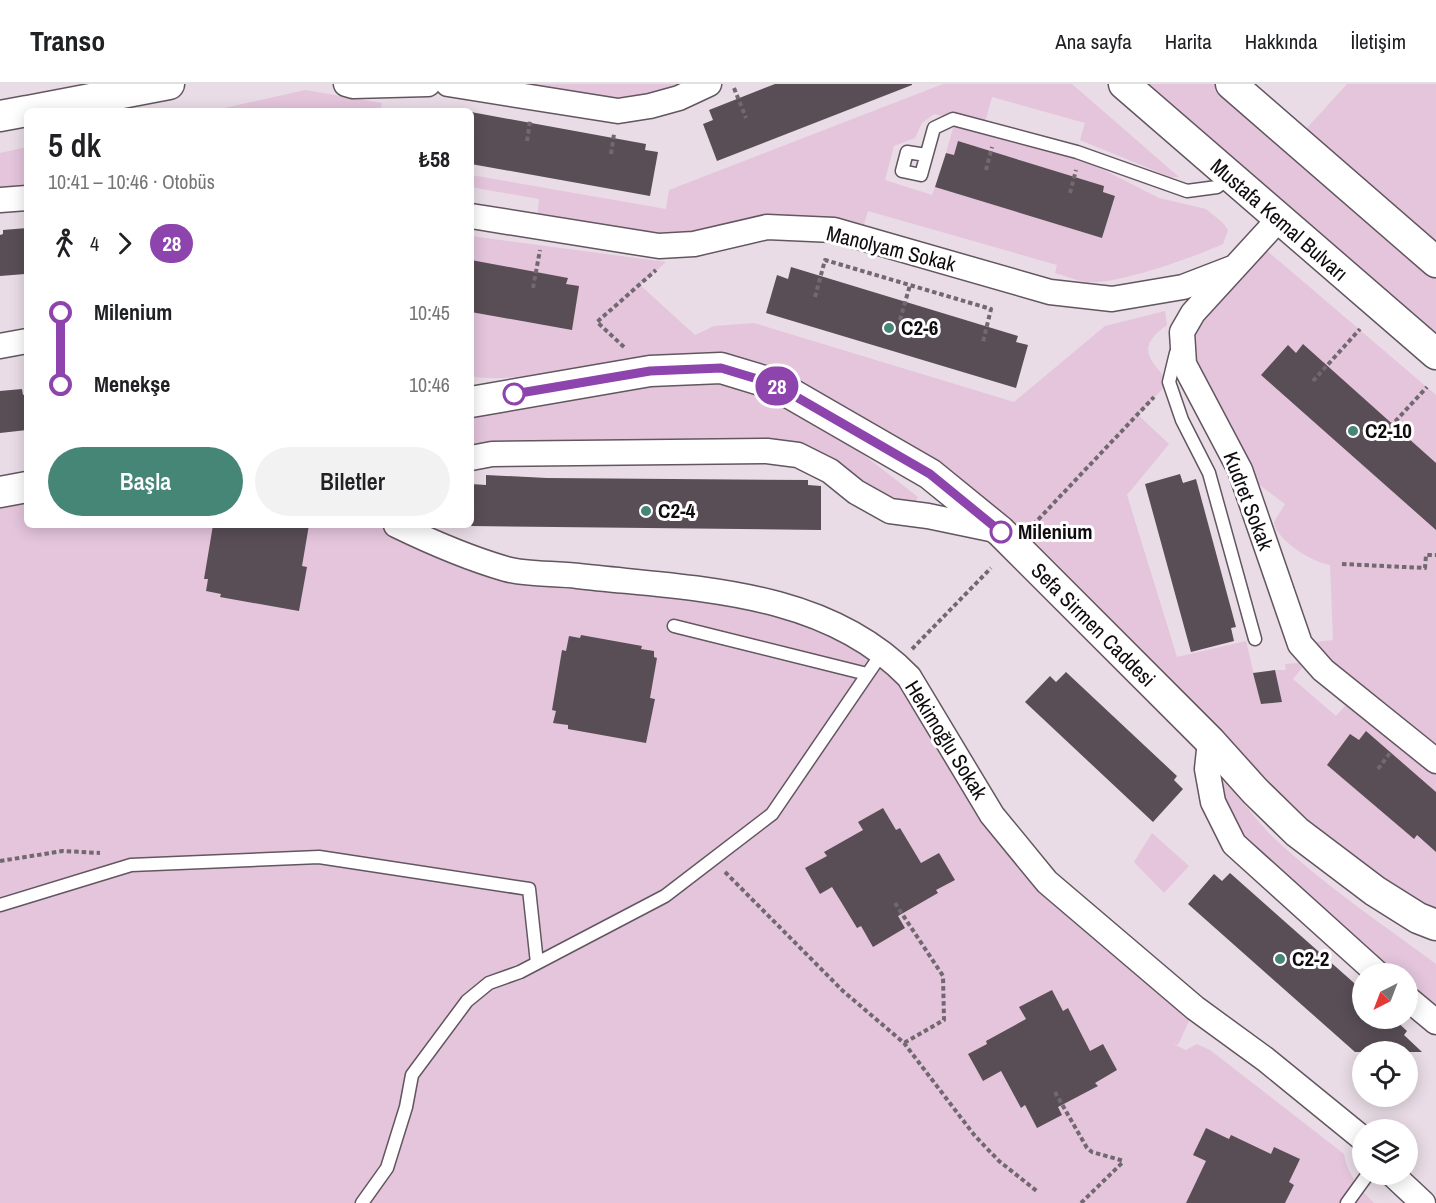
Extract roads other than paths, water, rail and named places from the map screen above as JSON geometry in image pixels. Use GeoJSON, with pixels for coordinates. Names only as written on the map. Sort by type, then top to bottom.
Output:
{"type":"FeatureCollection","features":[{"type":"Feature","properties":{"kind":"street"},"geometry":{"type":"LineString","coordinates":[[43,108],[169,84]]}},
{"type":"Feature","properties":{"kind":"street"},"geometry":{"type":"LineString","coordinates":[[346,84],[353,86],[428,84]]}},
{"type":"Feature","properties":{"kind":"street"},"geometry":{"type":"LineString","coordinates":[[448,84],[618,111],[659,104],[709,84]]}},
{"type":"Feature","properties":{"kind":"street","name":"Mustafa Kemal Bulvarı"},"geometry":{"type":"LineString","coordinates":[[1124,84],[1229,178],[1436,354]]}},
{"type":"Feature","properties":{"kind":"street"},"geometry":{"type":"LineString","coordinates":[[1231,84],[1436,262]]}},
{"type":"Feature","properties":{"kind":"street"},"geometry":{"type":"LineString","coordinates":[[0,116],[24,112]]}},
{"type":"Feature","properties":{"kind":"street"},"geometry":{"type":"LineString","coordinates":[[0,200],[24,198]]}},
{"type":"Feature","properties":{"kind":"street","name":"Manolyam Sokak"},"geometry":{"type":"LineString","coordinates":[[474,216],[659,246],[694,244],[767,227],[834,231],[1050,292],[1112,299],[1183,287],[1235,267]]}},
{"type":"Feature","properties":{"kind":"street"},"geometry":{"type":"LineString","coordinates":[[1182,332],[1193,313],[1278,219]]}},
{"type":"Feature","properties":{"kind":"street","name":"Kudret Sokak"},"geometry":{"type":"LineString","coordinates":[[1182,332],[1184,364],[1240,470],[1295,636],[1307,655],[1323,670],[1436,761]]}},
{"type":"Feature","properties":{"kind":"street"},"geometry":{"type":"LineString","coordinates":[[0,346],[24,342]]}},
{"type":"Feature","properties":{"kind":"street","name":"Sefa Sirmen Caddesi"},"geometry":{"type":"LineString","coordinates":[[475,399],[650,371],[721,368],[774,384],[930,474],[1000,531],[1210,741],[1255,792],[1297,832],[1375,891],[1418,918],[1436,925]]}},
{"type":"Feature","properties":{"kind":"street"},"geometry":{"type":"LineString","coordinates":[[474,457],[492,454],[732,451],[768,451],[798,455],[830,471],[856,492],[890,512],[928,516],[1000,531]]}},
{"type":"Feature","properties":{"kind":"street"},"geometry":{"type":"LineString","coordinates":[[0,492],[24,488]]}},
{"type":"Feature","properties":{"kind":"street","name":"Hekimoğlu Sokak"},"geometry":{"type":"LineString","coordinates":[[402,528],[507,569],[664,586],[772,601],[838,624],[889,659],[909,677],[992,815],[1047,882],[1195,1008],[1265,1059],[1352,1130]]}},
{"type":"Feature","properties":{"kind":"street"},"geometry":{"type":"LineString","coordinates":[[1210,741],[1207,769],[1213,802],[1234,844],[1366,963]]}},
{"type":"Feature","properties":{"kind":"street"},"geometry":{"type":"LineString","coordinates":[[1418,1007],[1436,1022]]}},
{"type":"Feature","properties":{"kind":"street"},"geometry":{"type":"LineString","coordinates":[[1404,1185],[1423,1203]]}},
{"type":"Feature","properties":{"kind":"lane"},"geometry":{"type":"LineString","coordinates":[[926,155],[934,128],[953,119],[1077,152],[1186,190],[1217,187],[1229,178]]}},
{"type":"Feature","properties":{"kind":"lane"},"geometry":{"type":"LineString","coordinates":[[1182,332],[1169,382],[1182,420],[1209,473],[1255,639]]}},
{"type":"Feature","properties":{"kind":"lane"},"geometry":{"type":"LineString","coordinates":[[675,626],[867,674]]}},
{"type":"Feature","properties":{"kind":"lane"},"geometry":{"type":"LineString","coordinates":[[362,1203],[387,1168],[406,1107],[412,1075],[467,1001],[489,983],[537,963],[665,896],[772,814],[867,674],[889,659]]}},
{"type":"Feature","properties":{"kind":"lane"},"geometry":{"type":"LineString","coordinates":[[0,905],[132,865],[319,857],[530,889],[537,963]]}},
{"type":"Feature","properties":{"kind":"lane"},"geometry":{"type":"LineString","coordinates":[[1347,1203],[1360,1185]]}},
{"type":"Feature","properties":{"kind":"place","name":"C2-6"},"geometry":{"type":"Point","coordinates":[889,328]}},
{"type":"Feature","properties":{"kind":"place","name":"C2-10"},"geometry":{"type":"Point","coordinates":[1353,431]}},
{"type":"Feature","properties":{"kind":"place","name":"C2-4"},"geometry":{"type":"Point","coordinates":[646,511]}},
{"type":"Feature","properties":{"kind":"place","name":"Milenium"},"geometry":{"type":"Point","coordinates":[1001,532]}},
{"type":"Feature","properties":{"kind":"place","name":"C2-2"},"geometry":{"type":"Point","coordinates":[1280,959]}}]}
